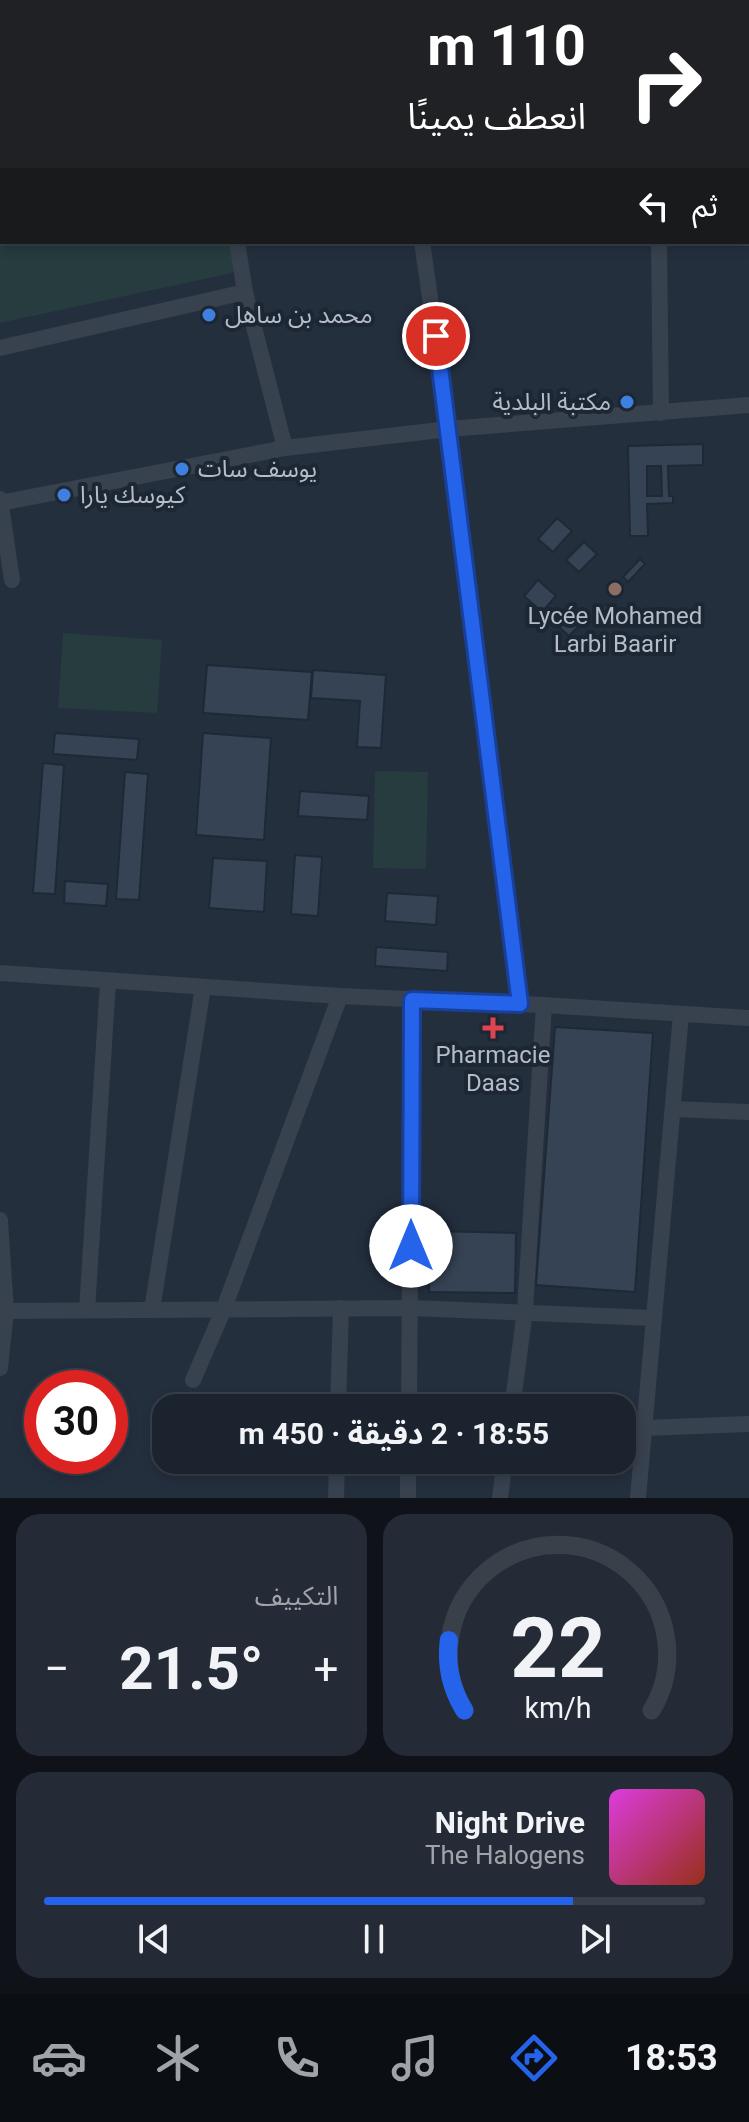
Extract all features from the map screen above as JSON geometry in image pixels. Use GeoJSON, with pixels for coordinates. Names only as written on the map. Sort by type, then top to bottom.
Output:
{"type":"FeatureCollection","features":[{"type":"Feature","properties":{"kind":"street"},"geometry":{"type":"LineString","coordinates":[[237,244],[245,292],[285,448]]}},
{"type":"Feature","properties":{"kind":"street"},"geometry":{"type":"LineString","coordinates":[[422,244],[449,429],[520,1004]]}},
{"type":"Feature","properties":{"kind":"street"},"geometry":{"type":"LineString","coordinates":[[659,244],[661,413]]}},
{"type":"Feature","properties":{"kind":"street"},"geometry":{"type":"LineString","coordinates":[[0,348],[245,292]]}},
{"type":"Feature","properties":{"kind":"street"},"geometry":{"type":"LineString","coordinates":[[12,580],[0,502],[285,448],[449,429],[749,405]]}},
{"type":"Feature","properties":{"kind":"street"},"geometry":{"type":"LineString","coordinates":[[0,973],[340,996],[749,1018]]}},
{"type":"Feature","properties":{"kind":"street"},"geometry":{"type":"LineString","coordinates":[[87,1310],[108,982]]}},
{"type":"Feature","properties":{"kind":"street"},"geometry":{"type":"LineString","coordinates":[[152,1310],[203,987]]}},
{"type":"Feature","properties":{"kind":"street"},"geometry":{"type":"LineString","coordinates":[[193,1380],[223,1311],[340,996]]}},
{"type":"Feature","properties":{"kind":"street"},"geometry":{"type":"LineString","coordinates":[[409,1394],[412,1000]]}},
{"type":"Feature","properties":{"kind":"street"},"geometry":{"type":"LineString","coordinates":[[514,1394],[525,1311],[544,1005]]}},
{"type":"Feature","properties":{"kind":"street"},"geometry":{"type":"LineString","coordinates":[[638,1498],[681,1014]]}},
{"type":"Feature","properties":{"kind":"street"},"geometry":{"type":"LineString","coordinates":[[673,1109],[749,1112]]}},
{"type":"Feature","properties":{"kind":"street"},"geometry":{"type":"LineString","coordinates":[[0,1220],[3,1311],[0,1368]]}},
{"type":"Feature","properties":{"kind":"street"},"geometry":{"type":"LineString","coordinates":[[338,1394],[341,1308]]}},
{"type":"Feature","properties":{"kind":"street"},"geometry":{"type":"LineString","coordinates":[[3,1311],[411,1308],[653,1318]]}},
{"type":"Feature","properties":{"kind":"street"},"geometry":{"type":"LineString","coordinates":[[645,1428],[749,1424]]}},
{"type":"Feature","properties":{"kind":"street"},"geometry":{"type":"LineString","coordinates":[[336,1498],[337,1474]]}},
{"type":"Feature","properties":{"kind":"street"},"geometry":{"type":"LineString","coordinates":[[408,1474],[408,1498]]}},
{"type":"Feature","properties":{"kind":"street"},"geometry":{"type":"LineString","coordinates":[[500,1498],[503,1474]]}},
{"type":"Feature","properties":{"kind":"green space"},"geometry":{"type":"Polygon","coordinates":[[[0,244],[234,244],[241,271],[0,323],[0,244]]]}},
{"type":"Feature","properties":{"kind":"green space"},"geometry":{"type":"Polygon","coordinates":[[[63,633],[162,640],[157,713],[58,708],[63,633]]]}},
{"type":"Feature","properties":{"kind":"green space"},"geometry":{"type":"Polygon","coordinates":[[[375,771],[428,772],[426,869],[373,868],[375,771]]]}},
{"type":"Feature","properties":{"kind":"building"},"geometry":{"type":"Polygon","coordinates":[[[703,444],[703,465],[668,466],[669,496],[673,496],[673,503],[647,504],[648,536],[630,536],[628,446],[703,444]],[[647,466],[647,496],[662,496],[661,466],[647,466]]]}},
{"type":"Feature","properties":{"kind":"building"},"geometry":{"type":"Polygon","coordinates":[[[557,518],[572,531],[553,552],[538,539],[557,518]]]}},
{"type":"Feature","properties":{"kind":"building"},"geometry":{"type":"Polygon","coordinates":[[[584,542],[597,554],[579,572],[566,560],[584,542]]]}},
{"type":"Feature","properties":{"kind":"building"},"geometry":{"type":"Polygon","coordinates":[[[640,559],[645,564],[628,582],[623,577],[640,559]]]}},
{"type":"Feature","properties":{"kind":"building"},"geometry":{"type":"Polygon","coordinates":[[[538,580],[556,596],[542,612],[524,596],[538,580]]]}},
{"type":"Feature","properties":{"kind":"building"},"geometry":{"type":"Polygon","coordinates":[[[606,604],[617,614],[606,627],[594,617],[606,604]]]}},
{"type":"Feature","properties":{"kind":"building"},"geometry":{"type":"Polygon","coordinates":[[[575,607],[587,617],[569,636],[558,626],[575,607]]]}},
{"type":"Feature","properties":{"kind":"building"},"geometry":{"type":"Polygon","coordinates":[[[207,665],[312,672],[308,720],[203,713],[207,665]]]}},
{"type":"Feature","properties":{"kind":"building"},"geometry":{"type":"Polygon","coordinates":[[[313,670],[386,675],[381,748],[357,747],[360,701],[311,698],[313,670]]]}},
{"type":"Feature","properties":{"kind":"building"},"geometry":{"type":"Polygon","coordinates":[[[55,733],[139,739],[137,760],[53,754],[55,733]]]}},
{"type":"Feature","properties":{"kind":"building"},"geometry":{"type":"Polygon","coordinates":[[[203,733],[271,738],[264,840],[196,835],[203,733]]]}},
{"type":"Feature","properties":{"kind":"building"},"geometry":{"type":"Polygon","coordinates":[[[43,763],[64,765],[55,894],[33,893],[43,763]]]}},
{"type":"Feature","properties":{"kind":"building"},"geometry":{"type":"Polygon","coordinates":[[[125,772],[148,774],[139,900],[116,899],[125,772]]]}},
{"type":"Feature","properties":{"kind":"building"},"geometry":{"type":"Polygon","coordinates":[[[300,791],[369,796],[367,820],[298,816],[300,791]]]}},
{"type":"Feature","properties":{"kind":"building"},"geometry":{"type":"Polygon","coordinates":[[[295,855],[322,857],[318,916],[291,914],[295,855]]]}},
{"type":"Feature","properties":{"kind":"building"},"geometry":{"type":"Polygon","coordinates":[[[213,858],[267,861],[264,912],[209,908],[213,858]]]}},
{"type":"Feature","properties":{"kind":"building"},"geometry":{"type":"Polygon","coordinates":[[[65,881],[108,884],[106,906],[64,903],[65,881]]]}},
{"type":"Feature","properties":{"kind":"building"},"geometry":{"type":"Polygon","coordinates":[[[387,893],[438,896],[436,925],[385,921],[387,893]]]}},
{"type":"Feature","properties":{"kind":"building"},"geometry":{"type":"Polygon","coordinates":[[[376,947],[448,952],[447,971],[375,966],[376,947]]]}},
{"type":"Feature","properties":{"kind":"building"},"geometry":{"type":"Polygon","coordinates":[[[555,1027],[653,1033],[635,1292],[536,1285],[555,1027]]]}},
{"type":"Feature","properties":{"kind":"building"},"geometry":{"type":"Polygon","coordinates":[[[430,1231],[516,1233],[515,1293],[429,1292],[430,1231]]]}},
{"type":"Feature","properties":{"kind":"place","name":"محمد بن ساهل"},"geometry":{"type":"Point","coordinates":[209,315]}},
{"type":"Feature","properties":{"kind":"place","name":"مكتبة البلدية"},"geometry":{"type":"Point","coordinates":[627,402]}},
{"type":"Feature","properties":{"kind":"place","name":"يوسف سات"},"geometry":{"type":"Point","coordinates":[182,469]}},
{"type":"Feature","properties":{"kind":"place","name":"كيوسك يارا"},"geometry":{"type":"Point","coordinates":[64,495]}},
{"type":"Feature","properties":{"kind":"place","name":"Lycée Mohamed Larbi Baarir"},"geometry":{"type":"Point","coordinates":[615,589]}},
{"type":"Feature","properties":{"kind":"place","name":"Pharmacie Daas"},"geometry":{"type":"Point","coordinates":[493,1028]}},
{"type":"Feature","properties":{"kind":"route"},"geometry":{"type":"LineString","coordinates":[[411,1246],[412,1000],[520,1004],[436,336]]}}]}
